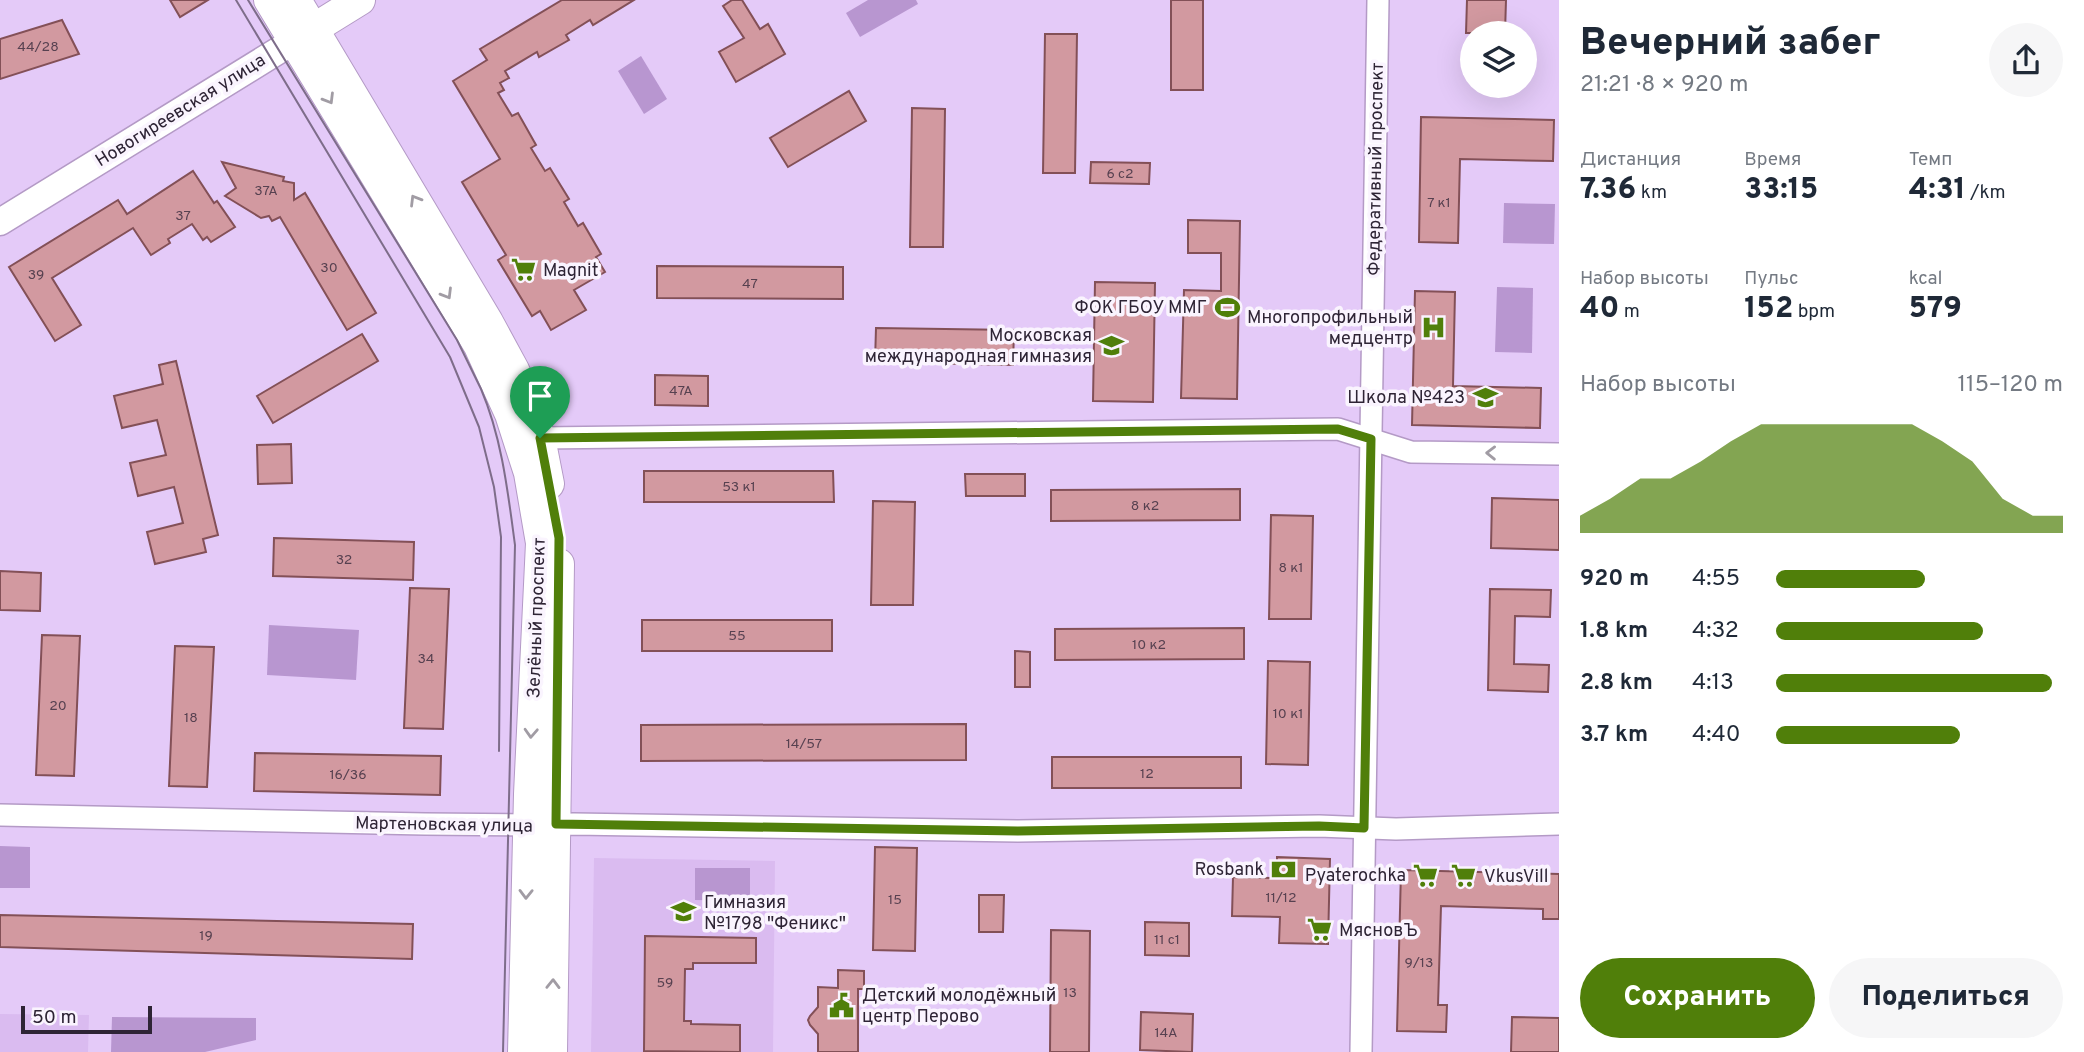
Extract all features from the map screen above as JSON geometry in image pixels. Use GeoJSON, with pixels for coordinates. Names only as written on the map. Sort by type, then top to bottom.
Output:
{"type":"FeatureCollection","features":[{"type":"Feature","properties":{"kind":"main road","name":"Зелёный проспект"},"geometry":{"type":"LineString","coordinates":[[270,0],[303,35],[488,321],[514,370],[540,438],[559,538],[542,825],[523,1052]]}},
{"type":"Feature","properties":{"kind":"main road","name":"Зелёный проспект"},"geometry":{"type":"LineString","coordinates":[[296,0],[303,35],[479,346],[510,414],[529,473],[541,543],[542,825],[552,1052]]}},
{"type":"Feature","properties":{"kind":"main road","name":"Новогиреевская улица"},"geometry":{"type":"LineString","coordinates":[[303,35],[360,0]]}},
{"type":"Feature","properties":{"kind":"street","name":"Федеративный проспект"},"geometry":{"type":"LineString","coordinates":[[1361,1052],[1378,0]]}},
{"type":"Feature","properties":{"kind":"street","name":"Новогиреевская улица"},"geometry":{"type":"LineString","coordinates":[[0,222],[303,35]]}},
{"type":"Feature","properties":{"kind":"street"},"geometry":{"type":"LineString","coordinates":[[540,438],[1338,429],[1411,452],[1559,454]]}},
{"type":"Feature","properties":{"kind":"street","name":"Мартеновская улица"},"geometry":{"type":"LineString","coordinates":[[0,816],[1018,831],[1319,826],[1396,829],[1559,824]]}},
{"type":"Feature","properties":{"kind":"shaded area"},"geometry":{"type":"Polygon","coordinates":[[[868,0],[916,0],[918,4],[860,37],[846,13],[868,0]]]}},
{"type":"Feature","properties":{"kind":"shaded area"},"geometry":{"type":"Polygon","coordinates":[[[641,56],[667,99],[644,114],[618,71],[641,56]]]}},
{"type":"Feature","properties":{"kind":"shaded area"},"geometry":{"type":"Polygon","coordinates":[[[1504,203],[1555,204],[1554,244],[1503,243],[1504,203]]]}},
{"type":"Feature","properties":{"kind":"shaded area"},"geometry":{"type":"Polygon","coordinates":[[[1497,287],[1533,288],[1532,353],[1495,352],[1497,287]]]}},
{"type":"Feature","properties":{"kind":"shaded area"},"geometry":{"type":"Polygon","coordinates":[[[269,625],[359,630],[356,680],[267,675],[269,625]]]}},
{"type":"Feature","properties":{"kind":"shaded area"},"geometry":{"type":"Polygon","coordinates":[[[0,846],[30,847],[30,888],[0,888],[0,846]]]}},
{"type":"Feature","properties":{"kind":"shaded area","name":"Гимназия №1798 \"Феникс\""},"geometry":{"type":"Polygon","coordinates":[[[594,858],[775,861],[773,1052],[591,1052],[594,858]]]}},
{"type":"Feature","properties":{"kind":"shaded area"},"geometry":{"type":"Polygon","coordinates":[[[695,868],[750,868],[750,901],[695,900],[695,868]]]}},
{"type":"Feature","properties":{"kind":"shaded area"},"geometry":{"type":"Polygon","coordinates":[[[0,1014],[89,1015],[88,1052],[0,1052],[0,1014]]]}},
{"type":"Feature","properties":{"kind":"shaded area"},"geometry":{"type":"Polygon","coordinates":[[[112,1017],[256,1018],[256,1040],[205,1052],[111,1052],[112,1017]]]}},
{"type":"Feature","properties":{"kind":"building"},"geometry":{"type":"Polygon","coordinates":[[[170,0],[208,0],[180,17],[170,0]]]}},
{"type":"Feature","properties":{"kind":"building"},"geometry":{"type":"Polygon","coordinates":[[[562,0],[634,0],[593,25],[590,20],[566,35],[569,40],[539,57],[537,52],[505,71],[509,78],[500,83],[504,90],[498,93],[512,116],[518,113],[536,145],[531,148],[545,171],[550,168],[569,199],[564,202],[578,226],[583,223],[601,254],[596,257],[605,272],[574,290],[586,310],[551,330],[540,311],[532,316],[498,260],[506,255],[462,182],[500,159],[453,81],[487,60],[480,49],[562,0]]]}},
{"type":"Feature","properties":{"kind":"building"},"geometry":{"type":"Polygon","coordinates":[[[732,0],[742,0],[760,29],[768,24],[785,54],[736,82],[719,52],[744,38],[723,6],[732,0]]]}},
{"type":"Feature","properties":{"kind":"building"},"geometry":{"type":"Polygon","coordinates":[[[1171,0],[1203,0],[1203,90],[1171,90],[1171,0]]]}},
{"type":"Feature","properties":{"kind":"building"},"geometry":{"type":"Polygon","coordinates":[[[1467,0],[1506,0],[1505,21],[1466,21],[1467,0]]]}},
{"type":"Feature","properties":{"kind":"building"},"geometry":{"type":"Polygon","coordinates":[[[62,20],[79,54],[0,79],[0,39],[62,20]]]}},
{"type":"Feature","properties":{"kind":"building"},"geometry":{"type":"Polygon","coordinates":[[[1045,34],[1077,34],[1075,173],[1043,173],[1045,34]]]}},
{"type":"Feature","properties":{"kind":"building"},"geometry":{"type":"Polygon","coordinates":[[[849,91],[866,121],[788,167],[770,138],[849,91]]]}},
{"type":"Feature","properties":{"kind":"building"},"geometry":{"type":"Polygon","coordinates":[[[912,108],[945,109],[943,247],[910,247],[912,108]]]}},
{"type":"Feature","properties":{"kind":"building"},"geometry":{"type":"Polygon","coordinates":[[[1421,117],[1554,120],[1553,161],[1460,159],[1458,243],[1419,242],[1421,117]]]}},
{"type":"Feature","properties":{"kind":"building"},"geometry":{"type":"Polygon","coordinates":[[[222,162],[284,177],[283,181],[294,183],[294,200],[305,193],[376,313],[347,330],[280,217],[272,221],[269,216],[261,218],[225,196],[236,188],[222,162]]]}},
{"type":"Feature","properties":{"kind":"building"},"geometry":{"type":"Polygon","coordinates":[[[1091,162],[1150,163],[1149,184],[1090,183],[1091,162]]]}},
{"type":"Feature","properties":{"kind":"building"},"geometry":{"type":"Polygon","coordinates":[[[193,171],[214,203],[217,201],[235,227],[211,242],[207,237],[203,240],[192,224],[168,239],[170,243],[151,255],[133,228],[52,278],[81,325],[55,341],[9,267],[118,200],[127,214],[193,171]]]}},
{"type":"Feature","properties":{"kind":"building"},"geometry":{"type":"Polygon","coordinates":[[[1188,220],[1240,221],[1237,399],[1181,398],[1184,290],[1221,291],[1221,253],[1188,253],[1188,220]]]}},
{"type":"Feature","properties":{"kind":"building"},"geometry":{"type":"Polygon","coordinates":[[[657,266],[843,267],[843,299],[657,298],[657,266]]]}},
{"type":"Feature","properties":{"kind":"building"},"geometry":{"type":"Polygon","coordinates":[[[1095,282],[1155,283],[1153,402],[1093,401],[1095,282]]]}},
{"type":"Feature","properties":{"kind":"building"},"geometry":{"type":"Polygon","coordinates":[[[1415,291],[1455,292],[1453,386],[1541,388],[1540,428],[1412,425],[1415,291]]]}},
{"type":"Feature","properties":{"kind":"building"},"geometry":{"type":"Polygon","coordinates":[[[876,328],[1014,330],[1013,365],[875,362],[876,328]]]}},
{"type":"Feature","properties":{"kind":"building"},"geometry":{"type":"Polygon","coordinates":[[[362,334],[378,361],[273,423],[257,396],[362,334]]]}},
{"type":"Feature","properties":{"kind":"building"},"geometry":{"type":"Polygon","coordinates":[[[176,361],[218,535],[203,539],[206,552],[155,564],[147,532],[183,523],[174,487],[138,496],[130,463],[166,455],[157,420],[122,428],[114,396],[163,384],[159,365],[176,361]]]}},
{"type":"Feature","properties":{"kind":"building"},"geometry":{"type":"Polygon","coordinates":[[[655,375],[708,376],[708,406],[655,405],[655,375]]]}},
{"type":"Feature","properties":{"kind":"building"},"geometry":{"type":"Polygon","coordinates":[[[291,444],[292,483],[258,484],[257,445],[291,444]]]}},
{"type":"Feature","properties":{"kind":"building"},"geometry":{"type":"Polygon","coordinates":[[[644,471],[833,471],[834,502],[644,502],[644,471]]]}},
{"type":"Feature","properties":{"kind":"building"},"geometry":{"type":"Polygon","coordinates":[[[965,474],[1025,474],[1025,496],[966,496],[965,474]]]}},
{"type":"Feature","properties":{"kind":"building"},"geometry":{"type":"Polygon","coordinates":[[[1240,489],[1240,520],[1051,521],[1051,490],[1240,489]]]}},
{"type":"Feature","properties":{"kind":"building"},"geometry":{"type":"Polygon","coordinates":[[[1492,498],[1559,500],[1559,550],[1491,548],[1492,498]]]}},
{"type":"Feature","properties":{"kind":"building"},"geometry":{"type":"Polygon","coordinates":[[[873,501],[915,502],[913,605],[871,605],[873,501]]]}},
{"type":"Feature","properties":{"kind":"building"},"geometry":{"type":"Polygon","coordinates":[[[1271,515],[1313,516],[1311,619],[1269,619],[1271,515]]]}},
{"type":"Feature","properties":{"kind":"building"},"geometry":{"type":"Polygon","coordinates":[[[274,538],[414,542],[413,580],[273,576],[274,538]]]}},
{"type":"Feature","properties":{"kind":"building"},"geometry":{"type":"Polygon","coordinates":[[[0,571],[41,573],[40,611],[0,610],[0,571]]]}},
{"type":"Feature","properties":{"kind":"building"},"geometry":{"type":"Polygon","coordinates":[[[410,588],[449,589],[443,729],[404,728],[410,588]]]}},
{"type":"Feature","properties":{"kind":"building"},"geometry":{"type":"Polygon","coordinates":[[[1490,589],[1551,590],[1550,617],[1515,616],[1514,664],[1549,665],[1548,692],[1488,690],[1490,589]]]}},
{"type":"Feature","properties":{"kind":"building"},"geometry":{"type":"Polygon","coordinates":[[[642,620],[832,620],[832,651],[642,651],[642,620]]]}},
{"type":"Feature","properties":{"kind":"building"},"geometry":{"type":"Polygon","coordinates":[[[1244,628],[1244,659],[1055,660],[1055,629],[1244,628]]]}},
{"type":"Feature","properties":{"kind":"building"},"geometry":{"type":"Polygon","coordinates":[[[42,635],[80,636],[74,776],[36,775],[42,635]]]}},
{"type":"Feature","properties":{"kind":"building"},"geometry":{"type":"Polygon","coordinates":[[[175,646],[214,647],[207,787],[169,786],[175,646]]]}},
{"type":"Feature","properties":{"kind":"building"},"geometry":{"type":"Polygon","coordinates":[[[1015,651],[1030,652],[1030,687],[1015,687],[1015,651]]]}},
{"type":"Feature","properties":{"kind":"building"},"geometry":{"type":"Polygon","coordinates":[[[1268,661],[1310,662],[1308,765],[1266,764],[1268,661]]]}},
{"type":"Feature","properties":{"kind":"building"},"geometry":{"type":"Polygon","coordinates":[[[966,724],[966,760],[641,761],[641,725],[966,724]]]}},
{"type":"Feature","properties":{"kind":"building"},"geometry":{"type":"Polygon","coordinates":[[[255,753],[441,756],[440,795],[254,791],[255,753]]]}},
{"type":"Feature","properties":{"kind":"building"},"geometry":{"type":"Polygon","coordinates":[[[1052,757],[1241,757],[1241,788],[1052,788],[1052,757]]]}},
{"type":"Feature","properties":{"kind":"building"},"geometry":{"type":"Polygon","coordinates":[[[875,847],[917,848],[915,951],[873,950],[875,847]]]}},
{"type":"Feature","properties":{"kind":"building"},"geometry":{"type":"Polygon","coordinates":[[[1277,857],[1330,859],[1328,944],[1279,943],[1280,917],[1232,916],[1233,877],[1277,878],[1277,857]]]}},
{"type":"Feature","properties":{"kind":"building"},"geometry":{"type":"Polygon","coordinates":[[[1401,870],[1559,874],[1559,919],[1543,919],[1543,909],[1441,906],[1438,1005],[1447,1005],[1446,1032],[1397,1031],[1401,870]]]}},
{"type":"Feature","properties":{"kind":"building"},"geometry":{"type":"Polygon","coordinates":[[[979,895],[1004,895],[1003,932],[979,932],[979,895]]]}},
{"type":"Feature","properties":{"kind":"building"},"geometry":{"type":"Polygon","coordinates":[[[0,915],[413,924],[412,959],[0,947],[0,915]]]}},
{"type":"Feature","properties":{"kind":"building"},"geometry":{"type":"Polygon","coordinates":[[[1145,922],[1189,923],[1189,956],[1145,955],[1145,922]]]}},
{"type":"Feature","properties":{"kind":"building"},"geometry":{"type":"Polygon","coordinates":[[[1051,930],[1090,931],[1089,1052],[1050,1052],[1051,930]]]}},
{"type":"Feature","properties":{"kind":"building"},"geometry":{"type":"Polygon","coordinates":[[[645,936],[756,938],[756,963],[693,963],[693,969],[685,969],[684,1021],[691,1021],[691,1024],[740,1025],[740,1052],[644,1051],[645,936]]]}},
{"type":"Feature","properties":{"kind":"building"},"geometry":{"type":"Polygon","coordinates":[[[838,970],[864,971],[864,989],[858,989],[858,1052],[818,1052],[818,1034],[808,1020],[818,1007],[818,987],[838,988],[838,970]]]}},
{"type":"Feature","properties":{"kind":"building"},"geometry":{"type":"Polygon","coordinates":[[[1141,1012],[1193,1014],[1192,1052],[1140,1050],[1141,1012]]]}},
{"type":"Feature","properties":{"kind":"building"},"geometry":{"type":"Polygon","coordinates":[[[1512,1017],[1559,1018],[1559,1052],[1511,1052],[1512,1017]]]}},
{"type":"Feature","properties":{"kind":"tram line"},"geometry":{"type":"LineString","coordinates":[[236,0],[450,357],[479,427],[494,487],[501,537],[499,751]]}},
{"type":"Feature","properties":{"kind":"tram line"},"geometry":{"type":"LineString","coordinates":[[248,0],[457,340],[481,389],[499,446],[515,545],[503,1052]]}},
{"type":"Feature","properties":{"kind":"place","name":"Magnit"},"geometry":{"type":"Point","coordinates":[523,270]}},
{"type":"Feature","properties":{"kind":"place","name":"ФОК ГБОУ ММГ"},"geometry":{"type":"Point","coordinates":[1227,307]}},
{"type":"Feature","properties":{"kind":"place","name":"Многопрофильный медцентр"},"geometry":{"type":"Point","coordinates":[1433,327]}},
{"type":"Feature","properties":{"kind":"place","name":"Московская международная гимназия"},"geometry":{"type":"Point","coordinates":[1112,345]}},
{"type":"Feature","properties":{"kind":"place","name":"Школа №423"},"geometry":{"type":"Point","coordinates":[1485,397]}},
{"type":"Feature","properties":{"kind":"place","name":"Rosbank"},"geometry":{"type":"Point","coordinates":[1284,869]}},
{"type":"Feature","properties":{"kind":"place","name":"Pyaterochka"},"geometry":{"type":"Point","coordinates":[1426,875]}},
{"type":"Feature","properties":{"kind":"place","name":"VkusVill"},"geometry":{"type":"Point","coordinates":[1464,876]}},
{"type":"Feature","properties":{"kind":"place","name":"Гимназия №1798 \"Феникс\""},"geometry":{"type":"Point","coordinates":[684,912]}},
{"type":"Feature","properties":{"kind":"place","name":"МясновЪ"},"geometry":{"type":"Point","coordinates":[1319,930]}},
{"type":"Feature","properties":{"kind":"place","name":"Детский молодёжный центр Перово"},"geometry":{"type":"Point","coordinates":[842,1005]}},
{"type":"Feature","properties":{"kind":"route"},"geometry":{"type":"LineString","coordinates":[[1338,429],[1371,439],[1364,828],[1319,826],[1018,831],[556,824],[559,538],[540,438],[1338,429]]}}]}
